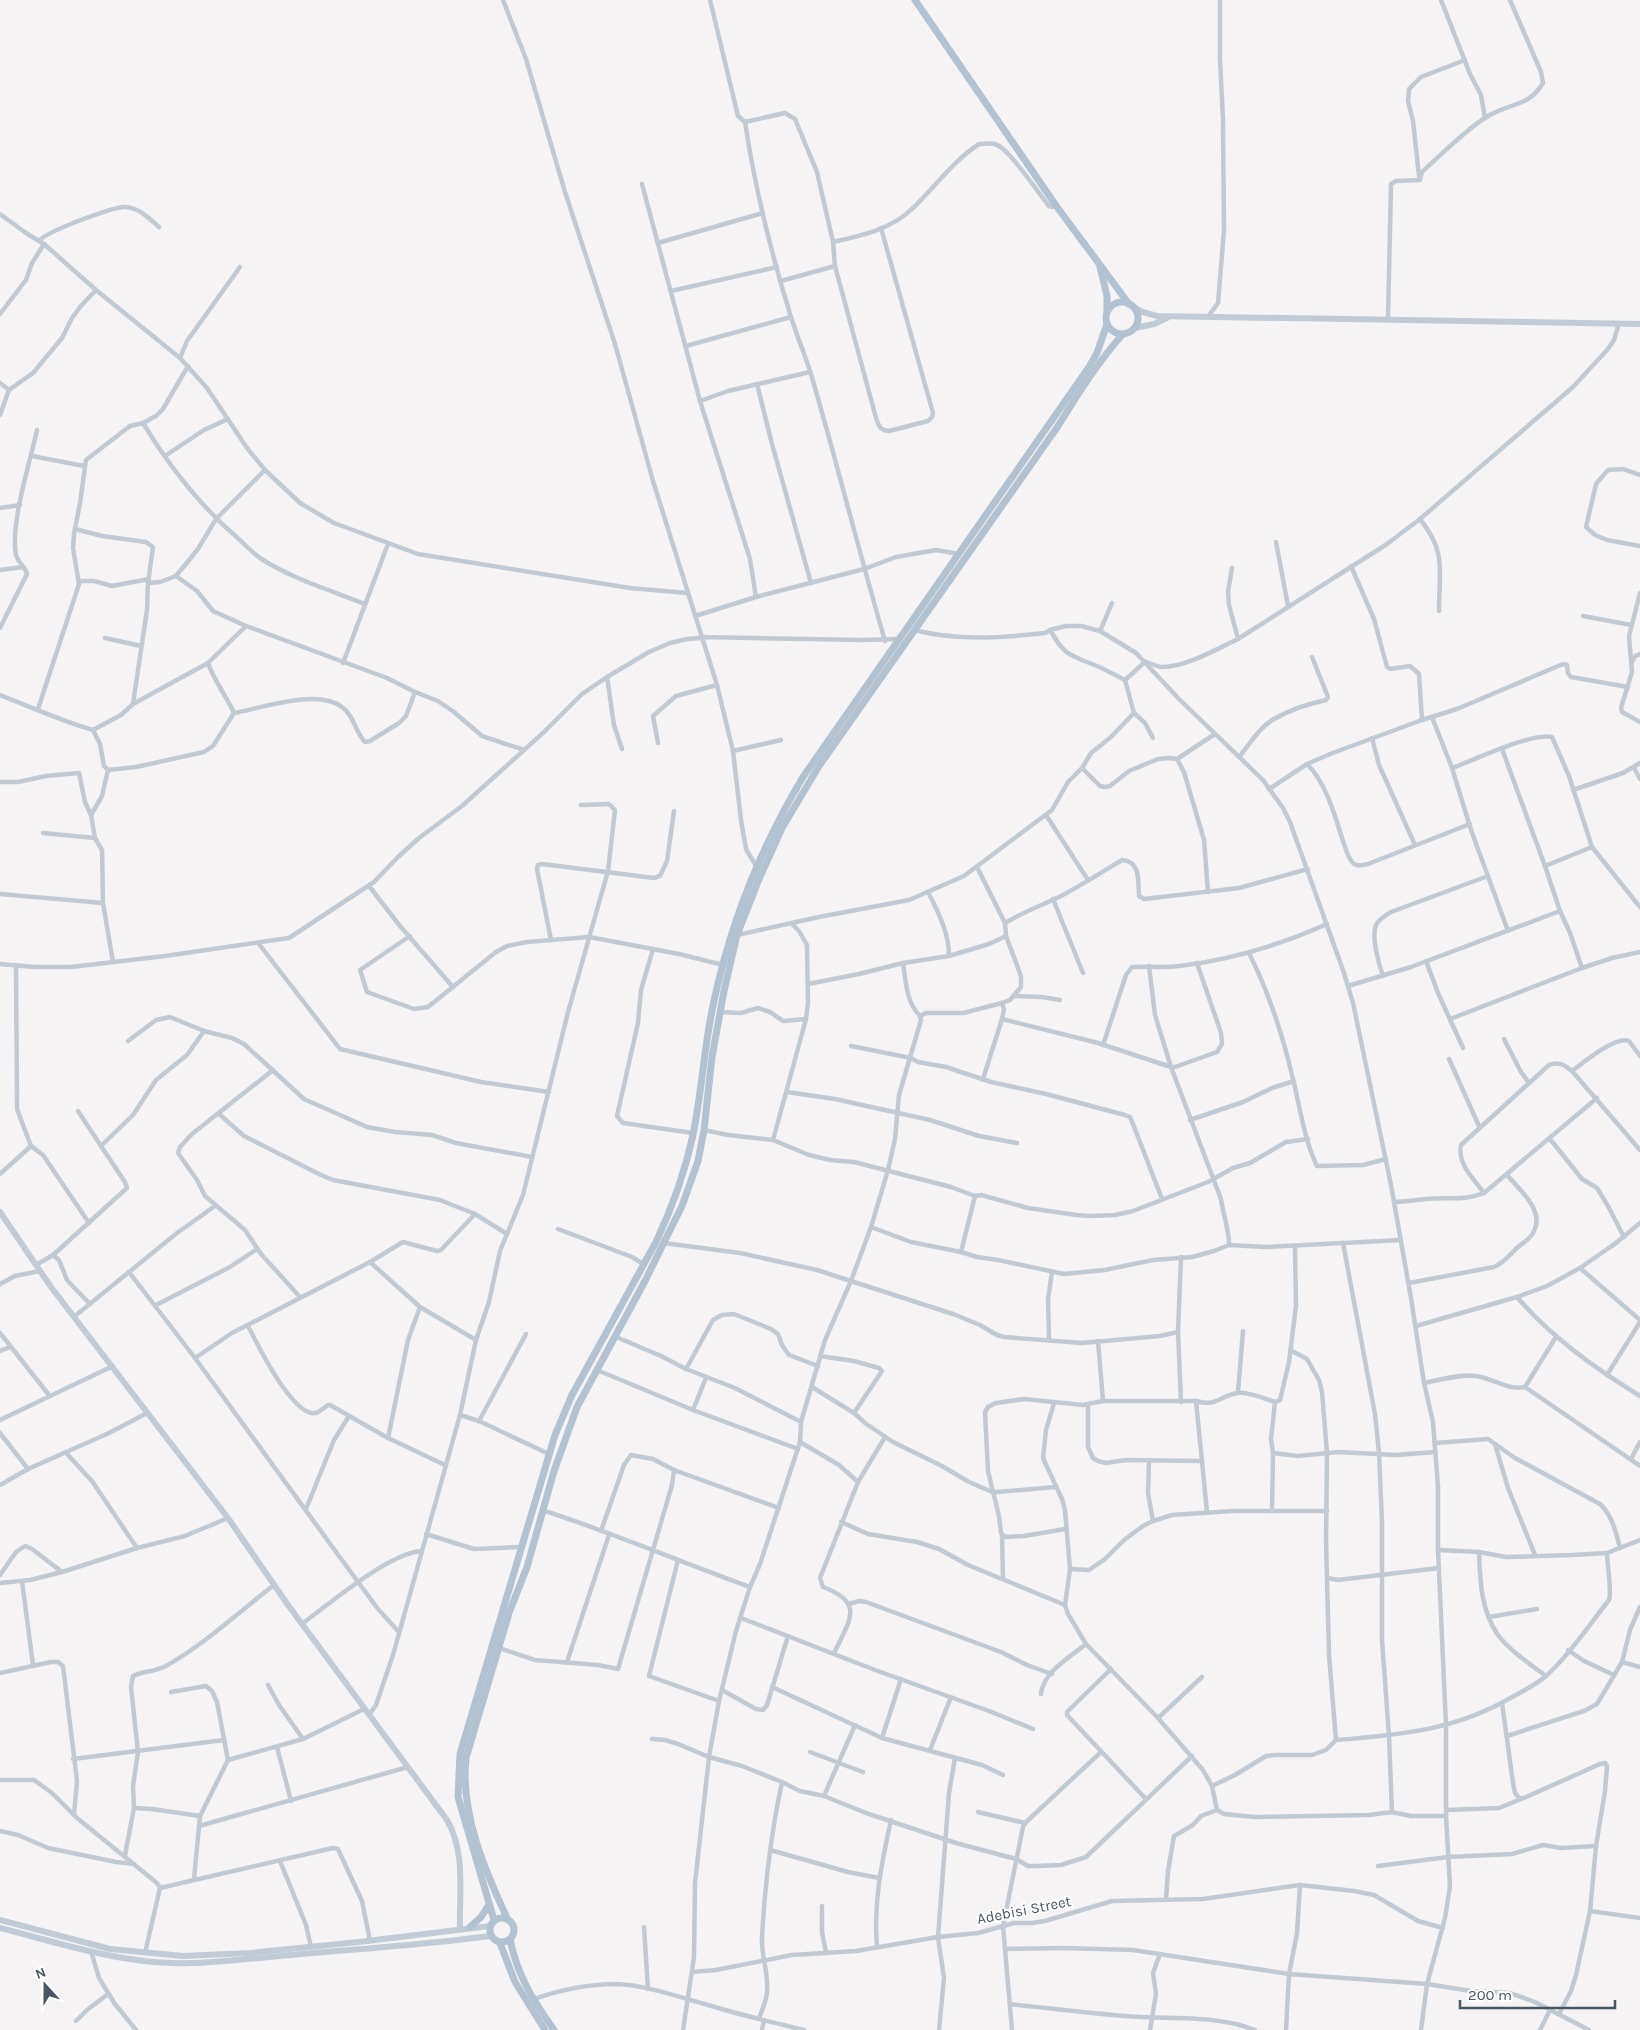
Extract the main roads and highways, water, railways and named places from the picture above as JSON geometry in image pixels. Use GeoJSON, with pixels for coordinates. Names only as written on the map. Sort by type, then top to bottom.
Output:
{"type":"FeatureCollection","features":[{"type":"Feature","properties":{"kind":"main road"},"geometry":{"type":"LineString","coordinates":[[915,0],[1100,267],[1131,305],[1138,317],[1135,328]]}},
{"type":"Feature","properties":{"kind":"main road"},"geometry":{"type":"LineString","coordinates":[[490,1936],[492,1923],[489,1905],[459,1805],[458,1766],[549,1454],[572,1395],[666,1220],[686,1164],[693,1133],[714,1001],[735,922],[756,866],[773,828],[802,777],[1098,353],[1107,324],[1106,296],[1100,267]]}},
{"type":"Feature","properties":{"kind":"main road"},"geometry":{"type":"LineString","coordinates":[[1107,311],[1119,302],[1157,316],[1640,324]]}},
{"type":"Feature","properties":{"kind":"main road"},"geometry":{"type":"LineString","coordinates":[[500,1943],[510,1939],[513,1935],[513,1926],[508,1920],[495,1892],[475,1836],[464,1776],[469,1746],[509,1613],[527,1567],[542,1510],[576,1407],[664,1243],[682,1206],[698,1161],[720,1012],[737,935],[758,879],[782,828],[805,788],[1056,430],[1103,356],[1123,334],[1135,328],[1154,324],[1170,316]]}},
{"type":"Feature","properties":{"kind":"main road"},"geometry":{"type":"LineString","coordinates":[[1107,324],[1110,330],[1123,334]]}},
{"type":"Feature","properties":{"kind":"main road"},"geometry":{"type":"LineString","coordinates":[[0,1212],[40,1271],[228,1518],[302,1624],[447,1820],[457,1841],[460,1929]]}},
{"type":"Feature","properties":{"kind":"main road"},"geometry":{"type":"LineString","coordinates":[[470,1928],[481,1918],[489,1905]]}},
{"type":"Feature","properties":{"kind":"main road"},"geometry":{"type":"LineString","coordinates":[[0,1920],[110,1949],[184,1956],[250,1953],[428,1935],[492,1923],[501,1918],[508,1920]]}},
{"type":"Feature","properties":{"kind":"main road"},"geometry":{"type":"LineString","coordinates":[[0,1928],[91,1951],[144,1961],[189,1962],[448,1942],[490,1936],[500,1943],[515,1982],[545,2030]]}},
{"type":"Feature","properties":{"kind":"main road"},"geometry":{"type":"LineString","coordinates":[[510,1939],[520,1974],[554,2030]]}},
{"type":"Feature","properties":{"kind":"main road"},"geometry":{"type":"LineString","coordinates":[[533,2013],[540,2008]]}}]}
